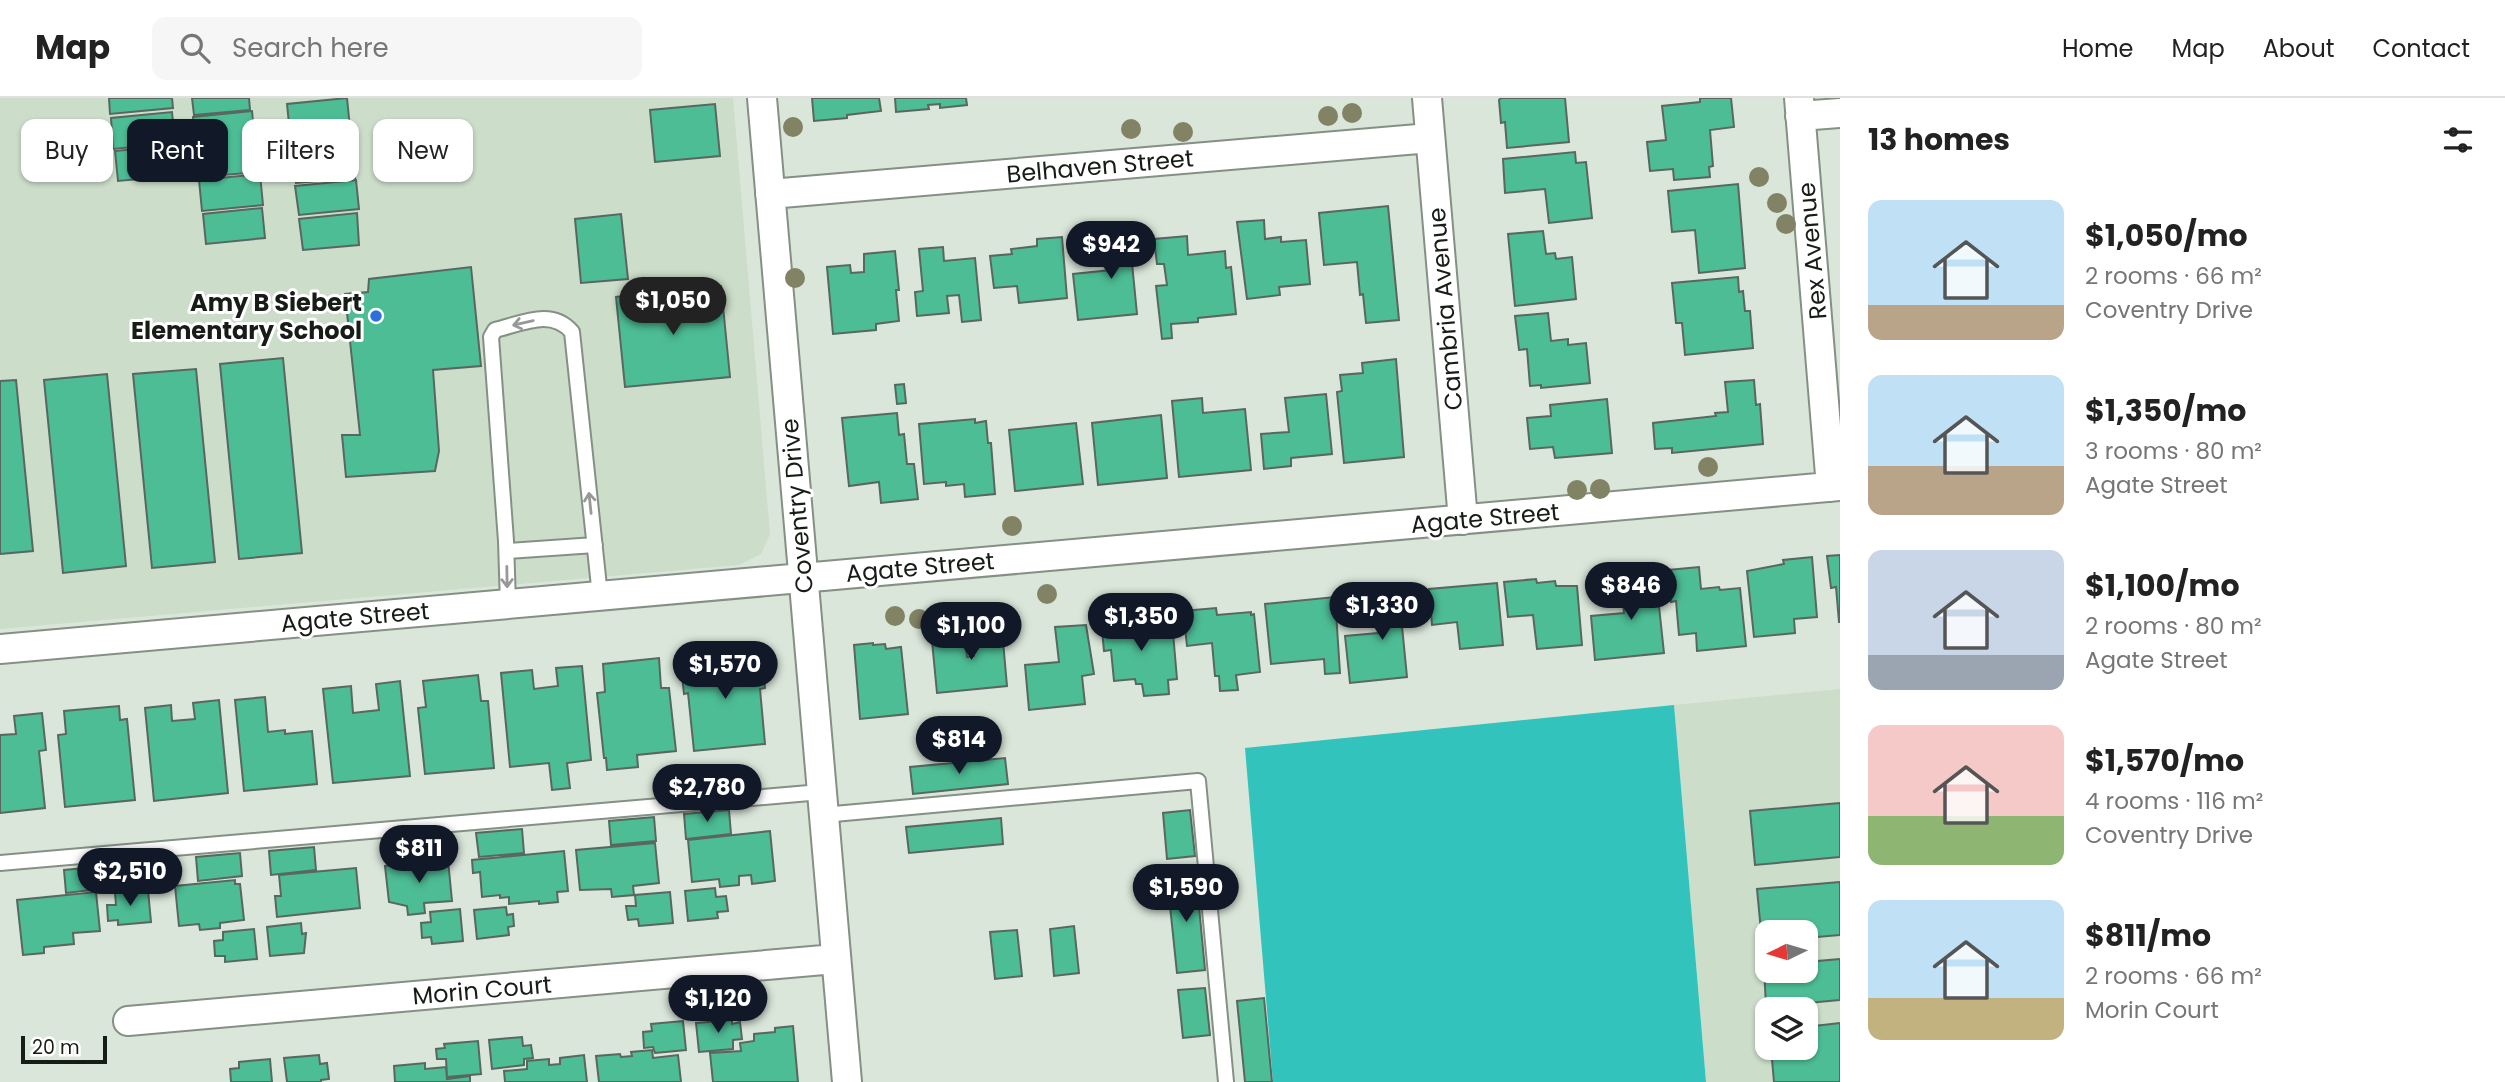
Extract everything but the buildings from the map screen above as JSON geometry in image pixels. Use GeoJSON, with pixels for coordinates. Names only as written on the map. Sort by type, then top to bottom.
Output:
{"type":"FeatureCollection","features":[{"type":"Feature","properties":{"kind":"street","name":"Coventry Drive"},"geometry":{"type":"LineString","coordinates":[[762,98],[847,1082]]}},
{"type":"Feature","properties":{"kind":"street","name":"Cambria Avenue"},"geometry":{"type":"LineString","coordinates":[[1427,98],[1463,520]]}},
{"type":"Feature","properties":{"kind":"street"},"geometry":{"type":"LineString","coordinates":[[1800,107],[1840,113]]}},
{"type":"Feature","properties":{"kind":"street","name":"Rex Avenue"},"geometry":{"type":"LineString","coordinates":[[1800,107],[1836,487]]}},
{"type":"Feature","properties":{"kind":"street","name":"Belhaven Street"},"geometry":{"type":"LineString","coordinates":[[770,194],[1430,138]]}},
{"type":"Feature","properties":{"kind":"street","name":"Agate Street"},"geometry":{"type":"LineString","coordinates":[[0,649],[1836,487]]}},
{"type":"Feature","properties":{"kind":"street","name":"Morin Court"},"geometry":{"type":"LineString","coordinates":[[128,1021],[835,959]]}},
{"type":"Feature","properties":{"kind":"lane"},"geometry":{"type":"LineString","coordinates":[[508,604],[507,551],[491,337],[495,330],[550,317],[565,323],[572,332],[600,596]]}},
{"type":"Feature","properties":{"kind":"lane"},"geometry":{"type":"LineString","coordinates":[[507,551],[595,545]]}},
{"type":"Feature","properties":{"kind":"lane"},"geometry":{"type":"LineString","coordinates":[[0,863],[822,803],[1198,781],[1226,1082]]}},
{"type":"Feature","properties":{"kind":"shaded area","name":"Amy B Siebert Elementary School"},"geometry":{"type":"Polygon","coordinates":[[[0,98],[733,98],[770,534],[761,554],[739,565],[0,629],[0,98]]]}},
{"type":"Feature","properties":{"kind":"shaded area"},"geometry":{"type":"Polygon","coordinates":[[[1840,689],[1840,1082],[1706,1082],[1674,705],[1840,689]]]}},
{"type":"Feature","properties":{"kind":"water"},"geometry":{"type":"Polygon","coordinates":[[[1674,705],[1706,1082],[1273,1082],[1245,748],[1674,705]]]}},
{"type":"Feature","properties":{"kind":"place","name":"Amy B Siebert Elementary School"},"geometry":{"type":"Point","coordinates":[376,316]}}]}
